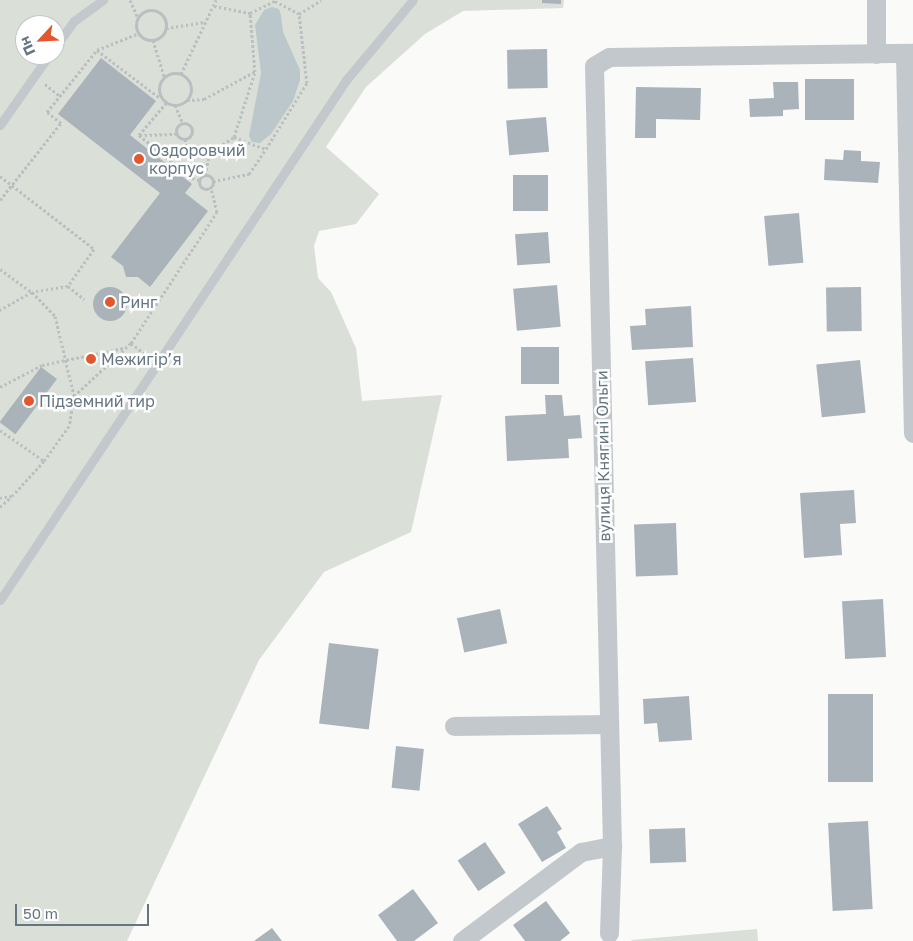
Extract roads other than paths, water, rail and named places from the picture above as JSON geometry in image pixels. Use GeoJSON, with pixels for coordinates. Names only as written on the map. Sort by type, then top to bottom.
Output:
{"type":"FeatureCollection","features":[{"type":"Feature","properties":{"kind":"street"},"geometry":{"type":"LineString","coordinates":[[876,0],[876,54],[909,53],[913,433]]}},
{"type":"Feature","properties":{"kind":"street","name":"вулиця Княгині Ольги"},"geometry":{"type":"LineString","coordinates":[[609,933],[612,846],[594,66],[609,57],[876,54]]}},
{"type":"Feature","properties":{"kind":"street"},"geometry":{"type":"LineString","coordinates":[[454,726],[609,724]]}},
{"type":"Feature","properties":{"kind":"street"},"geometry":{"type":"LineString","coordinates":[[462,941],[582,852],[612,846]]}},
{"type":"Feature","properties":{"kind":"lane"},"geometry":{"type":"LineString","coordinates":[[65,33],[74,21],[103,0]]}},
{"type":"Feature","properties":{"kind":"lane"},"geometry":{"type":"LineString","coordinates":[[0,600],[346,80],[413,0]]}},
{"type":"Feature","properties":{"kind":"lane"},"geometry":{"type":"LineString","coordinates":[[0,125],[43,65]]}},
{"type":"Feature","properties":{"kind":"place","name":"Оздоровчий корпус"},"geometry":{"type":"Point","coordinates":[139,159]}},
{"type":"Feature","properties":{"kind":"place","name":"Ринг"},"geometry":{"type":"Point","coordinates":[110,302]}},
{"type":"Feature","properties":{"kind":"place","name":"Межигір’я"},"geometry":{"type":"Point","coordinates":[91,359]}},
{"type":"Feature","properties":{"kind":"place","name":"Підземний тир"},"geometry":{"type":"Point","coordinates":[29,401]}}]}
